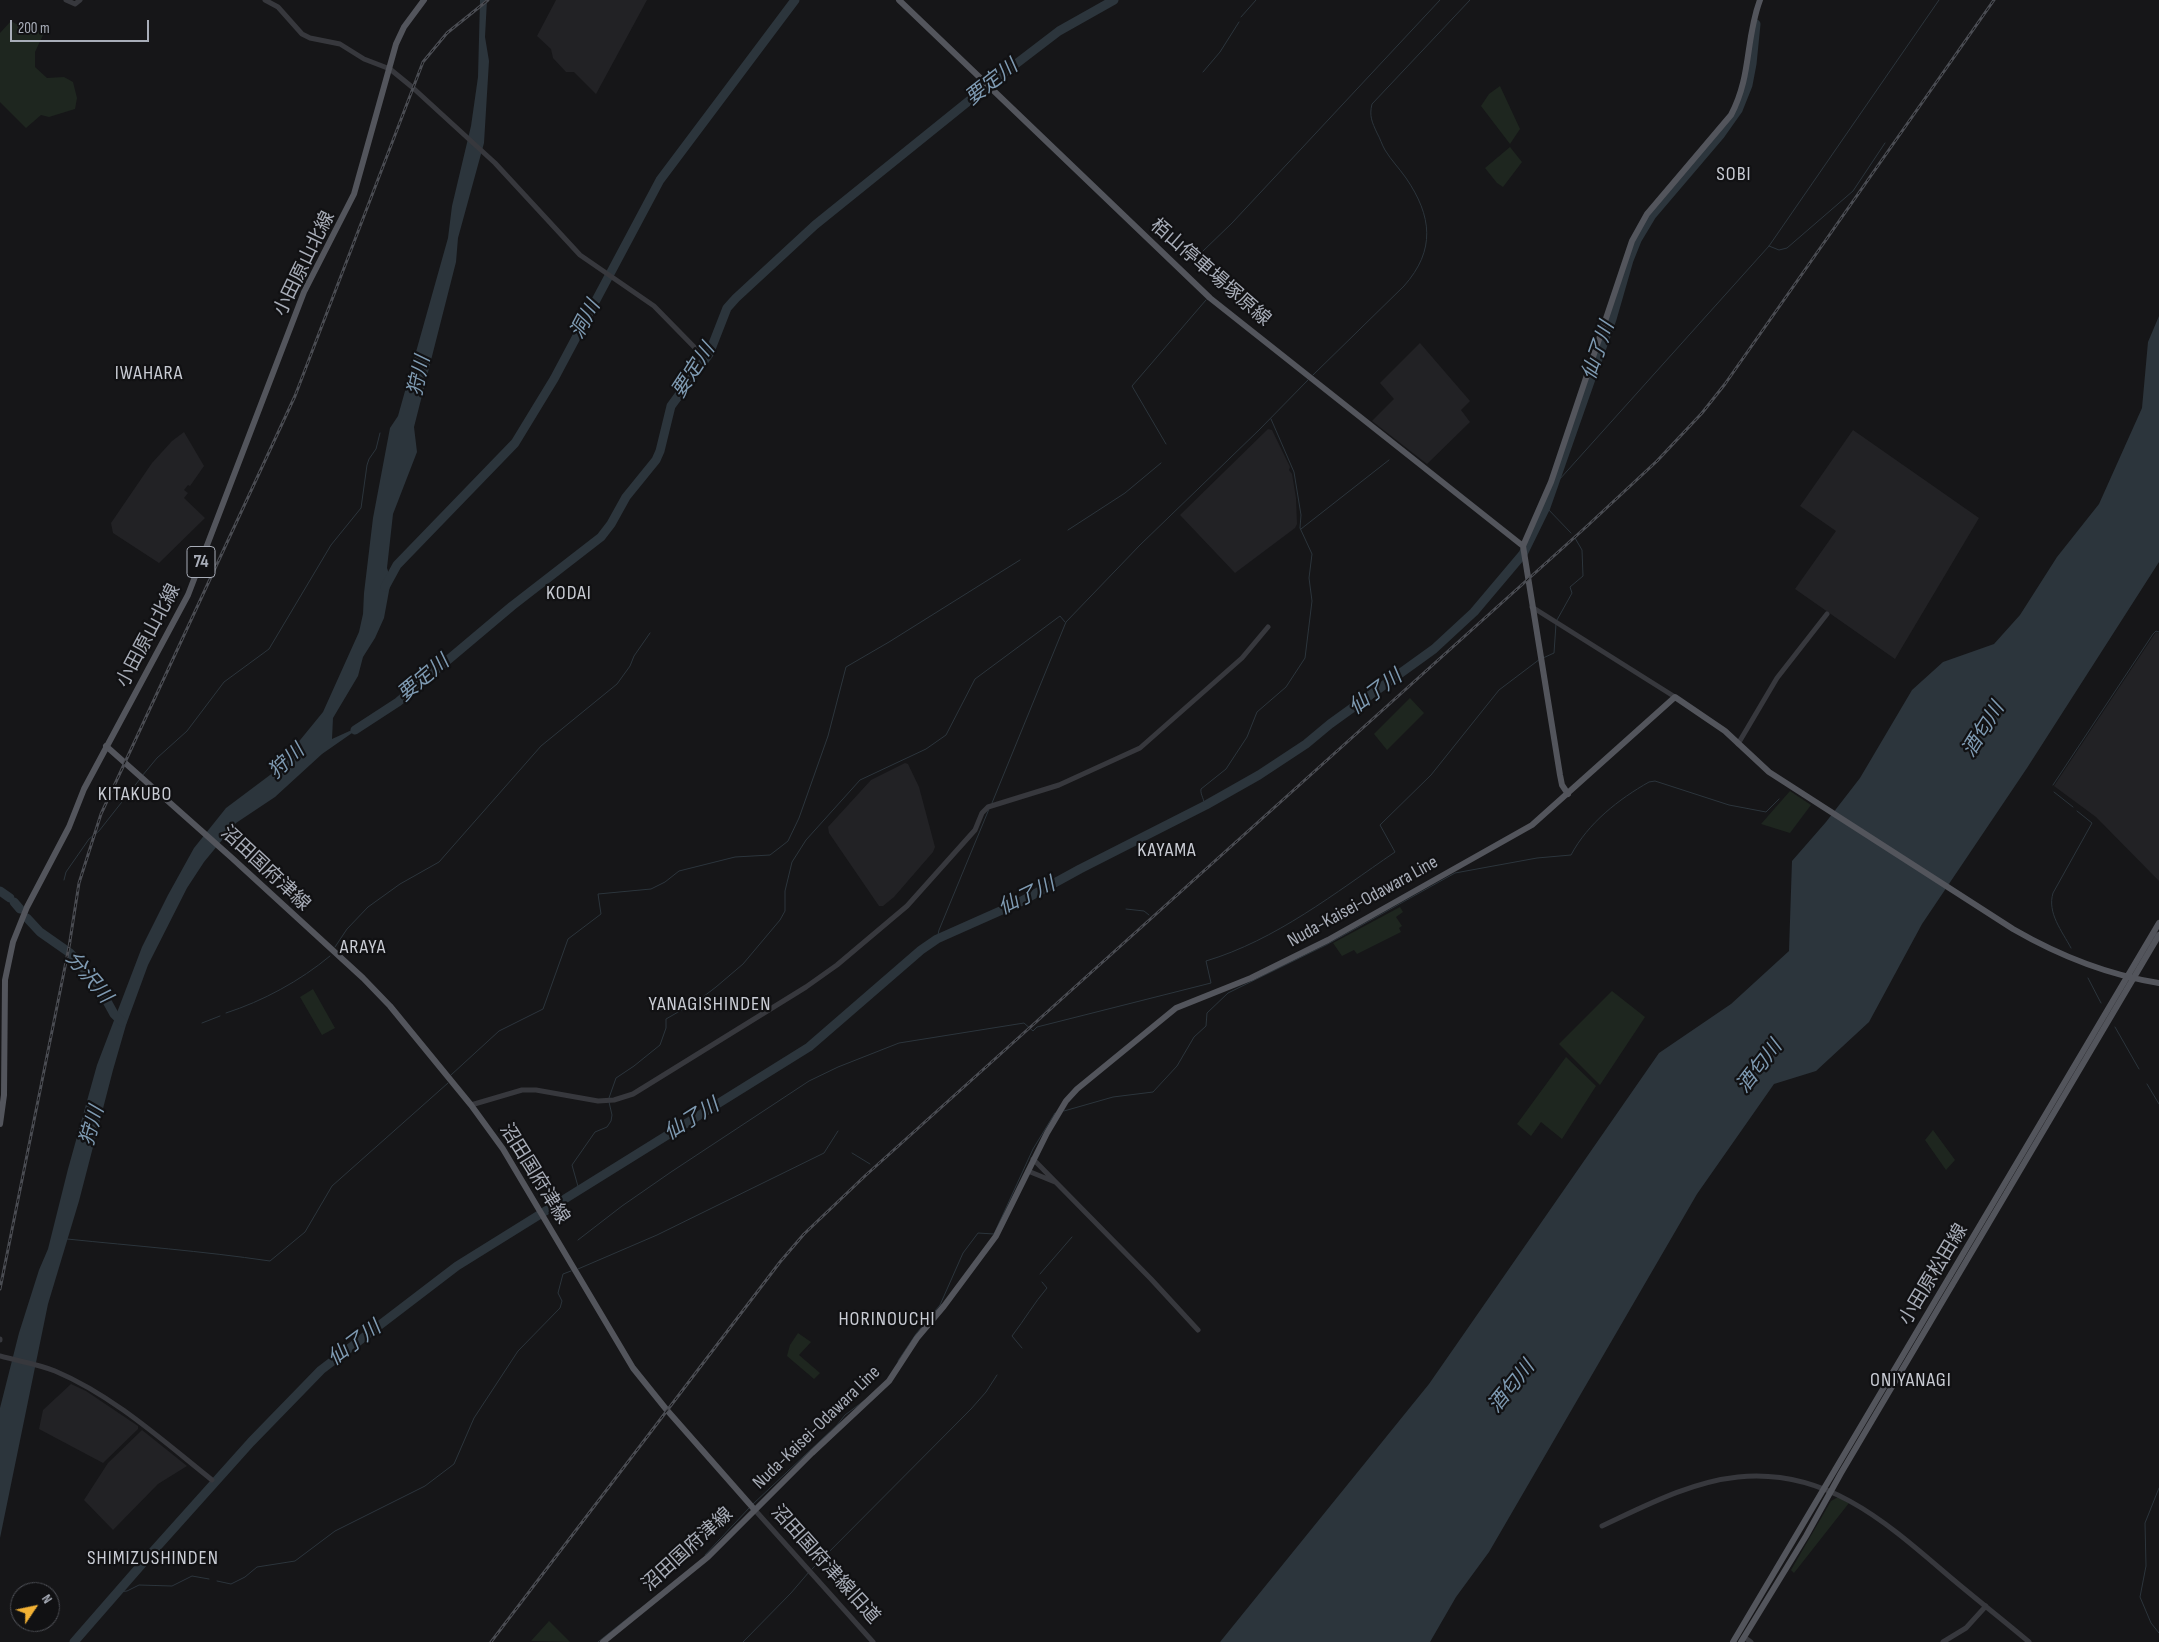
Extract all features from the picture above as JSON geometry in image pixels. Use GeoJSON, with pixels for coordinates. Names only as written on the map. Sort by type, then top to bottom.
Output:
{"type":"FeatureCollection","features":[{"type":"Feature","properties":{"kind":"main road","name":"小田原山北線"},"geometry":{"type":"LineString","coordinates":[[0,1124],[4,1095],[5,980],[13,942],[27,907],[69,827],[84,790],[106,746],[188,595],[304,292],[354,194],[396,44],[404,27],[424,0]]}},
{"type":"Feature","properties":{"kind":"main road","name":"栢山停車場塚原線"},"geometry":{"type":"LineString","coordinates":[[899,0],[1210,298],[1523,547]]}},
{"type":"Feature","properties":{"kind":"main road"},"geometry":{"type":"LineString","coordinates":[[1568,794],[1561,780],[1523,547],[1551,482],[1610,310],[1627,252],[1647,214],[1731,115],[1739,100],[1746,74],[1753,18],[1760,0]]}},
{"type":"Feature","properties":{"kind":"main road"},"geometry":{"type":"LineString","coordinates":[[1675,697],[1718,725],[1769,772],[2024,935],[2085,963],[2131,977],[2159,983]]}},
{"type":"Feature","properties":{"kind":"main road","name":"Nuda-Kaisei-Odawara Line"},"geometry":{"type":"LineString","coordinates":[[754,1509],[893,1376],[917,1338],[944,1306],[996,1236],[1056,1115],[1077,1089],[1176,1008],[1251,978],[1336,936],[1522,831],[1568,794],[1675,697]]}},
{"type":"Feature","properties":{"kind":"main road","name":"沼田国府津線"},"geometry":{"type":"LineString","coordinates":[[106,746],[232,858],[376,992],[471,1105],[503,1149],[633,1368],[666,1409],[754,1509],[703,1562],[603,1642]]}},
{"type":"Feature","properties":{"kind":"main road","name":"小田原松田線"},"geometry":{"type":"LineString","coordinates":[[2131,977],[2159,923]]}},
{"type":"Feature","properties":{"kind":"main road","name":"小田原松田線"},"geometry":{"type":"LineString","coordinates":[[1743,1639],[1827,1491],[2131,977],[2159,935]]}},
{"type":"Feature","properties":{"kind":"main road","name":"小田原松田線"},"geometry":{"type":"LineString","coordinates":[[1733,1642],[1827,1491]]}},
{"type":"Feature","properties":{"kind":"street"},"geometry":{"type":"LineString","coordinates":[[66,0],[75,4],[80,0]]}},
{"type":"Feature","properties":{"kind":"street"},"geometry":{"type":"LineString","coordinates":[[264,0],[278,7],[302,34],[310,38],[340,44],[364,59],[390,69],[490,158],[580,255],[654,306],[702,355]]}},
{"type":"Feature","properties":{"kind":"street"},"geometry":{"type":"LineString","coordinates":[[1532,607],[1675,697]]}},
{"type":"Feature","properties":{"kind":"street"},"geometry":{"type":"LineString","coordinates":[[1738,744],[1777,678],[1827,614]]}},
{"type":"Feature","properties":{"kind":"street"},"geometry":{"type":"LineString","coordinates":[[471,1105],[522,1090],[536,1090],[598,1101],[633,1094],[814,982],[837,965],[907,906],[975,830],[982,813],[991,806],[1058,786],[1140,748],[1242,658],[1268,627]]}},
{"type":"Feature","properties":{"kind":"street"},"geometry":{"type":"LineString","coordinates":[[1033,1159],[1198,1330]]}},
{"type":"Feature","properties":{"kind":"street"},"geometry":{"type":"LineString","coordinates":[[1028,1171],[1057,1183]]}},
{"type":"Feature","properties":{"kind":"street"},"geometry":{"type":"LineString","coordinates":[[0,1356],[48,1369],[85,1386],[144,1426],[212,1480]]}},
{"type":"Feature","properties":{"kind":"street"},"geometry":{"type":"LineString","coordinates":[[1602,1526],[1689,1488],[1737,1477],[1787,1479],[1811,1484],[1854,1502],[1882,1519],[2029,1642]]}},
{"type":"Feature","properties":{"kind":"street","name":"沼田国府津線旧道"},"geometry":{"type":"LineString","coordinates":[[754,1509],[872,1642]]}},
{"type":"Feature","properties":{"kind":"street"},"geometry":{"type":"LineString","coordinates":[[1944,1642],[1966,1628],[1986,1606]]}},
{"type":"Feature","properties":{"kind":"street"},"geometry":{"type":"LineString","coordinates":[[1743,1639],[1751,1642]]}},
{"type":"Feature","properties":{"kind":"shaded area"},"geometry":{"type":"Polygon","coordinates":[[[556,0],[647,0],[596,94],[574,72],[566,72],[553,58],[551,49],[537,36],[556,0]]]}},
{"type":"Feature","properties":{"kind":"shaded area"},"geometry":{"type":"Polygon","coordinates":[[[11,21],[44,33],[35,52],[35,67],[47,78],[64,77],[73,82],[77,98],[75,109],[49,117],[41,115],[26,128],[0,102],[0,33],[11,21]]]}},
{"type":"Feature","properties":{"kind":"shaded area"},"geometry":{"type":"Polygon","coordinates":[[[1500,86],[1520,129],[1510,144],[1481,106],[1489,94],[1500,86]]]}},
{"type":"Feature","properties":{"kind":"shaded area"},"geometry":{"type":"Polygon","coordinates":[[[1510,147],[1522,162],[1503,187],[1497,183],[1485,168],[1510,147]]]}},
{"type":"Feature","properties":{"kind":"shaded area"},"geometry":{"type":"Polygon","coordinates":[[[1420,343],[1470,401],[1461,410],[1470,422],[1427,464],[1372,421],[1394,399],[1380,383],[1420,343]]]}},
{"type":"Feature","properties":{"kind":"shaded area"},"geometry":{"type":"Polygon","coordinates":[[[1268,429],[1272,430],[1290,467],[1289,470],[1292,474],[1296,498],[1297,524],[1295,528],[1235,573],[1180,515],[1268,429]]]}},
{"type":"Feature","properties":{"kind":"shaded area"},"geometry":{"type":"Polygon","coordinates":[[[1853,430],[1979,518],[1895,659],[1795,589],[1836,531],[1800,506],[1853,430]]]}},
{"type":"Feature","properties":{"kind":"shaded area"},"geometry":{"type":"Polygon","coordinates":[[[184,432],[204,466],[190,486],[188,485],[184,490],[188,493],[184,498],[205,518],[159,563],[113,533],[111,523],[152,463],[172,441],[184,432]]]}},
{"type":"Feature","properties":{"kind":"shaded area"},"geometry":{"type":"Polygon","coordinates":[[[2156,632],[2159,633],[2159,881],[2096,817],[2054,786],[2156,632]]]}},
{"type":"Feature","properties":{"kind":"shaded area"},"geometry":{"type":"Polygon","coordinates":[[[1410,698],[1424,713],[1387,750],[1374,734],[1410,698]]]}},
{"type":"Feature","properties":{"kind":"shaded area"},"geometry":{"type":"Polygon","coordinates":[[[905,763],[908,764],[919,787],[935,847],[933,852],[894,897],[883,906],[879,906],[829,833],[828,827],[871,780],[905,763]]]}},
{"type":"Feature","properties":{"kind":"shaded area"},"geometry":{"type":"Polygon","coordinates":[[[1790,791],[1811,805],[1790,833],[1761,824],[1790,791]]]}},
{"type":"Feature","properties":{"kind":"shaded area"},"geometry":{"type":"Polygon","coordinates":[[[1400,907],[1403,912],[1396,917],[1402,926],[1399,928],[1401,932],[1357,954],[1354,950],[1342,956],[1333,943],[1400,907]]]}},
{"type":"Feature","properties":{"kind":"shaded area"},"geometry":{"type":"Polygon","coordinates":[[[313,989],[335,1028],[322,1035],[300,997],[313,989]]]}},
{"type":"Feature","properties":{"kind":"shaded area"},"geometry":{"type":"Polygon","coordinates":[[[1612,991],[1645,1017],[1600,1085],[1559,1044],[1612,991]]]}},
{"type":"Feature","properties":{"kind":"shaded area"},"geometry":{"type":"Polygon","coordinates":[[[1566,1057],[1596,1086],[1562,1139],[1541,1122],[1531,1136],[1517,1124],[1566,1057]]]}},
{"type":"Feature","properties":{"kind":"shaded area"},"geometry":{"type":"Polygon","coordinates":[[[1933,1130],[1955,1160],[1946,1170],[1925,1140],[1933,1130]]]}},
{"type":"Feature","properties":{"kind":"shaded area"},"geometry":{"type":"Polygon","coordinates":[[[798,1333],[811,1342],[799,1355],[820,1373],[814,1379],[787,1356],[790,1345],[798,1333]]]}},
{"type":"Feature","properties":{"kind":"shaded area"},"geometry":{"type":"Polygon","coordinates":[[[71,1384],[86,1391],[138,1426],[138,1429],[103,1463],[39,1429],[43,1410],[71,1384]]]}},
{"type":"Feature","properties":{"kind":"shaded area"},"geometry":{"type":"Polygon","coordinates":[[[142,1430],[187,1466],[158,1484],[113,1530],[84,1500],[108,1463],[142,1430]]]}},
{"type":"Feature","properties":{"kind":"shaded area"},"geometry":{"type":"Polygon","coordinates":[[[1838,1497],[1849,1503],[1794,1573],[1791,1570],[1831,1501],[1838,1497]]]}},
{"type":"Feature","properties":{"kind":"shaded area"},"geometry":{"type":"Polygon","coordinates":[[[549,1621],[570,1642],[531,1641],[549,1621]]]}},
{"type":"Feature","properties":{"kind":"water","name":"狩川"},"geometry":{"type":"Polygon","coordinates":[[[480,0],[487,0],[485,37],[489,61],[484,143],[458,238],[456,262],[414,427],[417,452],[393,514],[387,568],[391,580],[384,618],[375,638],[363,657],[358,676],[333,718],[332,739],[365,724],[322,754],[275,797],[236,823],[204,862],[187,888],[148,965],[126,1025],[79,1201],[48,1304],[0,1538],[0,1408],[19,1333],[39,1270],[48,1249],[97,1065],[142,947],[194,848],[226,808],[274,772],[323,712],[359,632],[363,614],[373,518],[390,428],[398,416],[448,238],[452,206],[471,126],[478,77],[480,0]]]}},
{"type":"Feature","properties":{"kind":"water","name":"酒匂川"},"geometry":{"type":"Polygon","coordinates":[[[2159,316],[2159,562],[2027,768],[1922,924],[1869,1022],[1816,1071],[1774,1084],[1697,1194],[1489,1552],[1456,1597],[1430,1642],[1220,1642],[1429,1384],[1659,1053],[1731,1004],[1789,951],[1792,861],[1826,822],[1860,778],[1912,690],[1943,662],[1994,644],[2020,615],[2057,557],[2099,504],[2142,408],[2148,342],[2159,316]]]}},
{"type":"Feature","properties":{"kind":"waterway","name":"洞川"},"geometry":{"type":"LineString","coordinates":[[385,587],[397,565],[515,443],[554,379],[660,180],[795,0]]}},
{"type":"Feature","properties":{"kind":"waterway","name":"要定川"},"geometry":{"type":"LineString","coordinates":[[355,730],[398,702],[512,606],[601,537],[611,524],[626,497],[656,460],[671,406],[709,354],[727,308],[736,298],[815,225],[991,83],[1059,31],[1114,0]]}},
{"type":"Feature","properties":{"kind":"waterway"},"geometry":{"type":"LineString","coordinates":[[1241,17],[1256,0]]}},
{"type":"Feature","properties":{"kind":"waterway"},"geometry":{"type":"LineString","coordinates":[[1202,252],[1232,223],[1440,0]]}},
{"type":"Feature","properties":{"kind":"waterway"},"geometry":{"type":"LineString","coordinates":[[1313,375],[1404,286],[1414,273],[1421,259],[1426,246],[1427,233],[1421,206],[1415,192],[1384,148],[1372,122],[1371,108],[1372,104],[1470,0]]}},
{"type":"Feature","properties":{"kind":"waterway"},"geometry":{"type":"LineString","coordinates":[[1556,480],[1559,480],[1769,246],[1939,0]]}},
{"type":"Feature","properties":{"kind":"waterway"},"geometry":{"type":"LineString","coordinates":[[1203,72],[1220,52],[1239,22]]}},
{"type":"Feature","properties":{"kind":"waterway","name":"仙了川"},"geometry":{"type":"LineString","coordinates":[[74,1642],[251,1442],[321,1370],[457,1266],[809,1047],[921,950],[937,939],[1018,903],[1206,805],[1259,775],[1306,744],[1330,724],[1434,649],[1474,612],[1523,554],[1546,507],[1612,319],[1629,260],[1637,240],[1652,215],[1721,134],[1738,110],[1748,85],[1756,24]]}},
{"type":"Feature","properties":{"kind":"waterway"},"geometry":{"type":"LineString","coordinates":[[1769,246],[1779,250],[1787,248],[1853,191],[1885,143]]}},
{"type":"Feature","properties":{"kind":"waterway"},"geometry":{"type":"LineString","coordinates":[[1166,444],[1132,386],[1206,300]]}},
{"type":"Feature","properties":{"kind":"waterway"},"geometry":{"type":"LineString","coordinates":[[992,803],[1066,622],[1140,545],[1308,380]]}},
{"type":"Feature","properties":{"kind":"waterway"},"geometry":{"type":"LineString","coordinates":[[1204,806],[1201,789],[1226,769],[1247,737],[1257,712],[1286,687],[1305,658],[1312,601],[1309,578],[1312,554],[1300,528],[1301,515],[1294,472],[1271,419]]}},
{"type":"Feature","properties":{"kind":"waterway"},"geometry":{"type":"LineString","coordinates":[[142,776],[157,758],[187,731],[224,682],[269,649],[331,545],[361,508],[367,465],[376,449],[380,433]]}},
{"type":"Feature","properties":{"kind":"waterway"},"geometry":{"type":"LineString","coordinates":[[1301,529],[1389,460]]}},
{"type":"Feature","properties":{"kind":"waterway"},"geometry":{"type":"LineString","coordinates":[[1068,530],[1125,493],[1161,463]]}},
{"type":"Feature","properties":{"kind":"waterway"},"geometry":{"type":"LineString","coordinates":[[1546,507],[1571,533]]}},
{"type":"Feature","properties":{"kind":"waterway"},"geometry":{"type":"LineString","coordinates":[[1557,620],[1572,593],[1570,587],[1583,576],[1582,550],[1575,538]]}},
{"type":"Feature","properties":{"kind":"waterway"},"geometry":{"type":"LineString","coordinates":[[451,1075],[499,1031],[543,1009],[568,939],[601,914],[598,894],[651,889],[665,882],[679,871],[735,857],[770,855],[788,841],[799,818],[828,736],[846,667],[1020,560]]}},
{"type":"Feature","properties":{"kind":"waterway"},"geometry":{"type":"LineString","coordinates":[[609,1098],[616,1078],[660,1045],[666,1028],[666,1019],[699,1000],[743,964],[780,920],[785,911],[785,891],[792,862],[806,840],[860,780],[926,749],[946,735],[975,679],[1060,616],[1065,622]]}},
{"type":"Feature","properties":{"kind":"waterway"},"geometry":{"type":"LineString","coordinates":[[1543,658],[1554,653],[1556,624]]}},
{"type":"Feature","properties":{"kind":"waterway"},"geometry":{"type":"LineString","coordinates":[[2053,785],[2153,634],[2156,631],[2159,632]]}},
{"type":"Feature","properties":{"kind":"waterway"},"geometry":{"type":"LineString","coordinates":[[335,947],[347,929],[368,907],[400,884],[439,862],[541,746],[617,684],[650,633]]}},
{"type":"Feature","properties":{"kind":"waterway"},"geometry":{"type":"LineString","coordinates":[[578,1240],[671,1172],[809,1081],[838,1067],[899,1043],[1024,1023],[1033,1031],[1037,1027],[1211,983],[1206,961],[1232,952],[1281,928],[1395,852],[1380,825],[1431,775],[1499,690],[1540,659]]}},
{"type":"Feature","properties":{"kind":"waterway"},"geometry":{"type":"LineString","coordinates":[[64,880],[66,872],[89,839],[99,831],[140,779]]}},
{"type":"Feature","properties":{"kind":"waterway"},"geometry":{"type":"LineString","coordinates":[[1064,1111],[1113,1097],[1153,1092],[1177,1066],[1194,1037],[1206,1026],[1207,1013],[1228,993],[1326,945],[1455,873],[1537,858],[1571,855],[1595,822],[1616,804],[1649,782],[1655,781],[1729,805],[1766,812],[1779,799]]}},
{"type":"Feature","properties":{"kind":"waterway"},"geometry":{"type":"LineString","coordinates":[[2054,792],[2073,807]]}},
{"type":"Feature","properties":{"kind":"waterway"},"geometry":{"type":"LineString","coordinates":[[937,939],[989,809]]}},
{"type":"Feature","properties":{"kind":"waterway"},"geometry":{"type":"LineString","coordinates":[[2071,948],[2056,922],[2052,900],[2053,893],[2092,823],[2077,811]]}},
{"type":"Feature","properties":{"kind":"waterway","name":"分沢川"},"geometry":{"type":"LineString","coordinates":[[0,891],[10,898]]}},
{"type":"Feature","properties":{"kind":"waterway","name":"分沢川"},"geometry":{"type":"LineString","coordinates":[[14,902],[20,909]]}},
{"type":"Feature","properties":{"kind":"waterway"},"geometry":{"type":"LineString","coordinates":[[1126,909],[1144,911],[1149,915]]}},
{"type":"Feature","properties":{"kind":"waterway","name":"分沢川"},"geometry":{"type":"LineString","coordinates":[[27,918],[40,932],[70,953],[98,985],[114,1014],[122,1022]]}},
{"type":"Feature","properties":{"kind":"waterway"},"geometry":{"type":"LineString","coordinates":[[226,1013],[254,1003],[281,989],[306,974],[330,956]]}},
{"type":"Feature","properties":{"kind":"waterway"},"geometry":{"type":"LineString","coordinates":[[2088,978],[2101,1003]]}},
{"type":"Feature","properties":{"kind":"waterway"},"geometry":{"type":"LineString","coordinates":[[202,1023],[220,1016]]}},
{"type":"Feature","properties":{"kind":"waterway"},"geometry":{"type":"LineString","coordinates":[[2115,1027],[2139,1069]]}},
{"type":"Feature","properties":{"kind":"waterway"},"geometry":{"type":"LineString","coordinates":[[67,1239],[194,1251],[270,1261],[305,1232],[332,1186],[448,1083]]}},
{"type":"Feature","properties":{"kind":"waterway"},"geometry":{"type":"LineString","coordinates":[[2147,1084],[2159,1104]]}},
{"type":"Feature","properties":{"kind":"waterway"},"geometry":{"type":"LineString","coordinates":[[579,1190],[572,1165],[595,1132],[607,1127],[611,1121],[612,1115],[609,1102]]}},
{"type":"Feature","properties":{"kind":"waterway"},"geometry":{"type":"LineString","coordinates":[[898,1361],[916,1334],[940,1305],[963,1253],[978,1233],[994,1234],[1033,1149],[1055,1113]]}},
{"type":"Feature","properties":{"kind":"waterway"},"geometry":{"type":"LineString","coordinates":[[578,1269],[657,1235],[824,1153],[838,1131]]}},
{"type":"Feature","properties":{"kind":"waterway"},"geometry":{"type":"LineString","coordinates":[[852,1153],[870,1164]]}},
{"type":"Feature","properties":{"kind":"waterway"},"geometry":{"type":"LineString","coordinates":[[1040,1274],[1072,1237]]}},
{"type":"Feature","properties":{"kind":"waterway"},"geometry":{"type":"LineString","coordinates":[[217,1581],[231,1584],[245,1577],[257,1567],[295,1561],[335,1531],[425,1486],[454,1464],[474,1418],[518,1351],[560,1308],[562,1301],[558,1293],[563,1274],[571,1271]]}},
{"type":"Feature","properties":{"kind":"waterway"},"geometry":{"type":"LineString","coordinates":[[1022,1348],[1012,1336],[1047,1288],[1042,1282]]}},
{"type":"Feature","properties":{"kind":"waterway"},"geometry":{"type":"LineString","coordinates":[[812,1569],[971,1409],[986,1392],[997,1375]]}},
{"type":"Feature","properties":{"kind":"waterway"},"geometry":{"type":"LineString","coordinates":[[753,1504],[837,1425],[845,1415],[865,1400]]}},
{"type":"Feature","properties":{"kind":"waterway"},"geometry":{"type":"LineString","coordinates":[[2159,1488],[2145,1523],[2146,1566],[2140,1597],[2151,1623],[2159,1633]]}},
{"type":"Feature","properties":{"kind":"waterway"},"geometry":{"type":"LineString","coordinates":[[705,1555],[750,1507]]}},
{"type":"Feature","properties":{"kind":"waterway"},"geometry":{"type":"LineString","coordinates":[[743,1642],[809,1572]]}},
{"type":"Feature","properties":{"kind":"waterway"},"geometry":{"type":"LineString","coordinates":[[119,1592],[127,1591],[139,1585],[172,1586],[192,1576],[209,1579]]}},
{"type":"Feature","properties":{"kind":"waterway"},"geometry":{"type":"LineString","coordinates":[[598,1642],[638,1610]]}},
{"type":"Feature","properties":{"kind":"railway"},"geometry":{"type":"LineString","coordinates":[[69,947],[79,883],[101,814],[295,396],[423,62],[447,33],[488,0]]}},
{"type":"Feature","properties":{"kind":"railway"},"geometry":{"type":"LineString","coordinates":[[491,1642],[780,1262],[804,1234],[866,1175],[1586,527],[1657,461],[1702,413],[1725,384],[1994,0]]}},
{"type":"Feature","properties":{"kind":"railway"},"geometry":{"type":"LineString","coordinates":[[0,1289],[70,942]]}},
{"type":"Feature","properties":{"kind":"district","name":"SOBI"},"geometry":{"type":"Point","coordinates":[1734,175]}},
{"type":"Feature","properties":{"kind":"district","name":"IWAHARA"},"geometry":{"type":"Point","coordinates":[149,374]}},
{"type":"Feature","properties":{"kind":"district","name":"KODAI"},"geometry":{"type":"Point","coordinates":[569,594]}},
{"type":"Feature","properties":{"kind":"district","name":"KITAKUBO"},"geometry":{"type":"Point","coordinates":[135,795]}},
{"type":"Feature","properties":{"kind":"district","name":"KAYAMA"},"geometry":{"type":"Point","coordinates":[1167,851]}},
{"type":"Feature","properties":{"kind":"district","name":"ARAYA"},"geometry":{"type":"Point","coordinates":[363,948]}},
{"type":"Feature","properties":{"kind":"district","name":"YANAGISHINDEN"},"geometry":{"type":"Point","coordinates":[710,1005]}},
{"type":"Feature","properties":{"kind":"district","name":"HORINOUCHI"},"geometry":{"type":"Point","coordinates":[887,1320]}},
{"type":"Feature","properties":{"kind":"district","name":"ONIYANAGI"},"geometry":{"type":"Point","coordinates":[1911,1381]}},
{"type":"Feature","properties":{"kind":"district","name":"SHIMIZUSHINDEN"},"geometry":{"type":"Point","coordinates":[153,1559]}}]}
